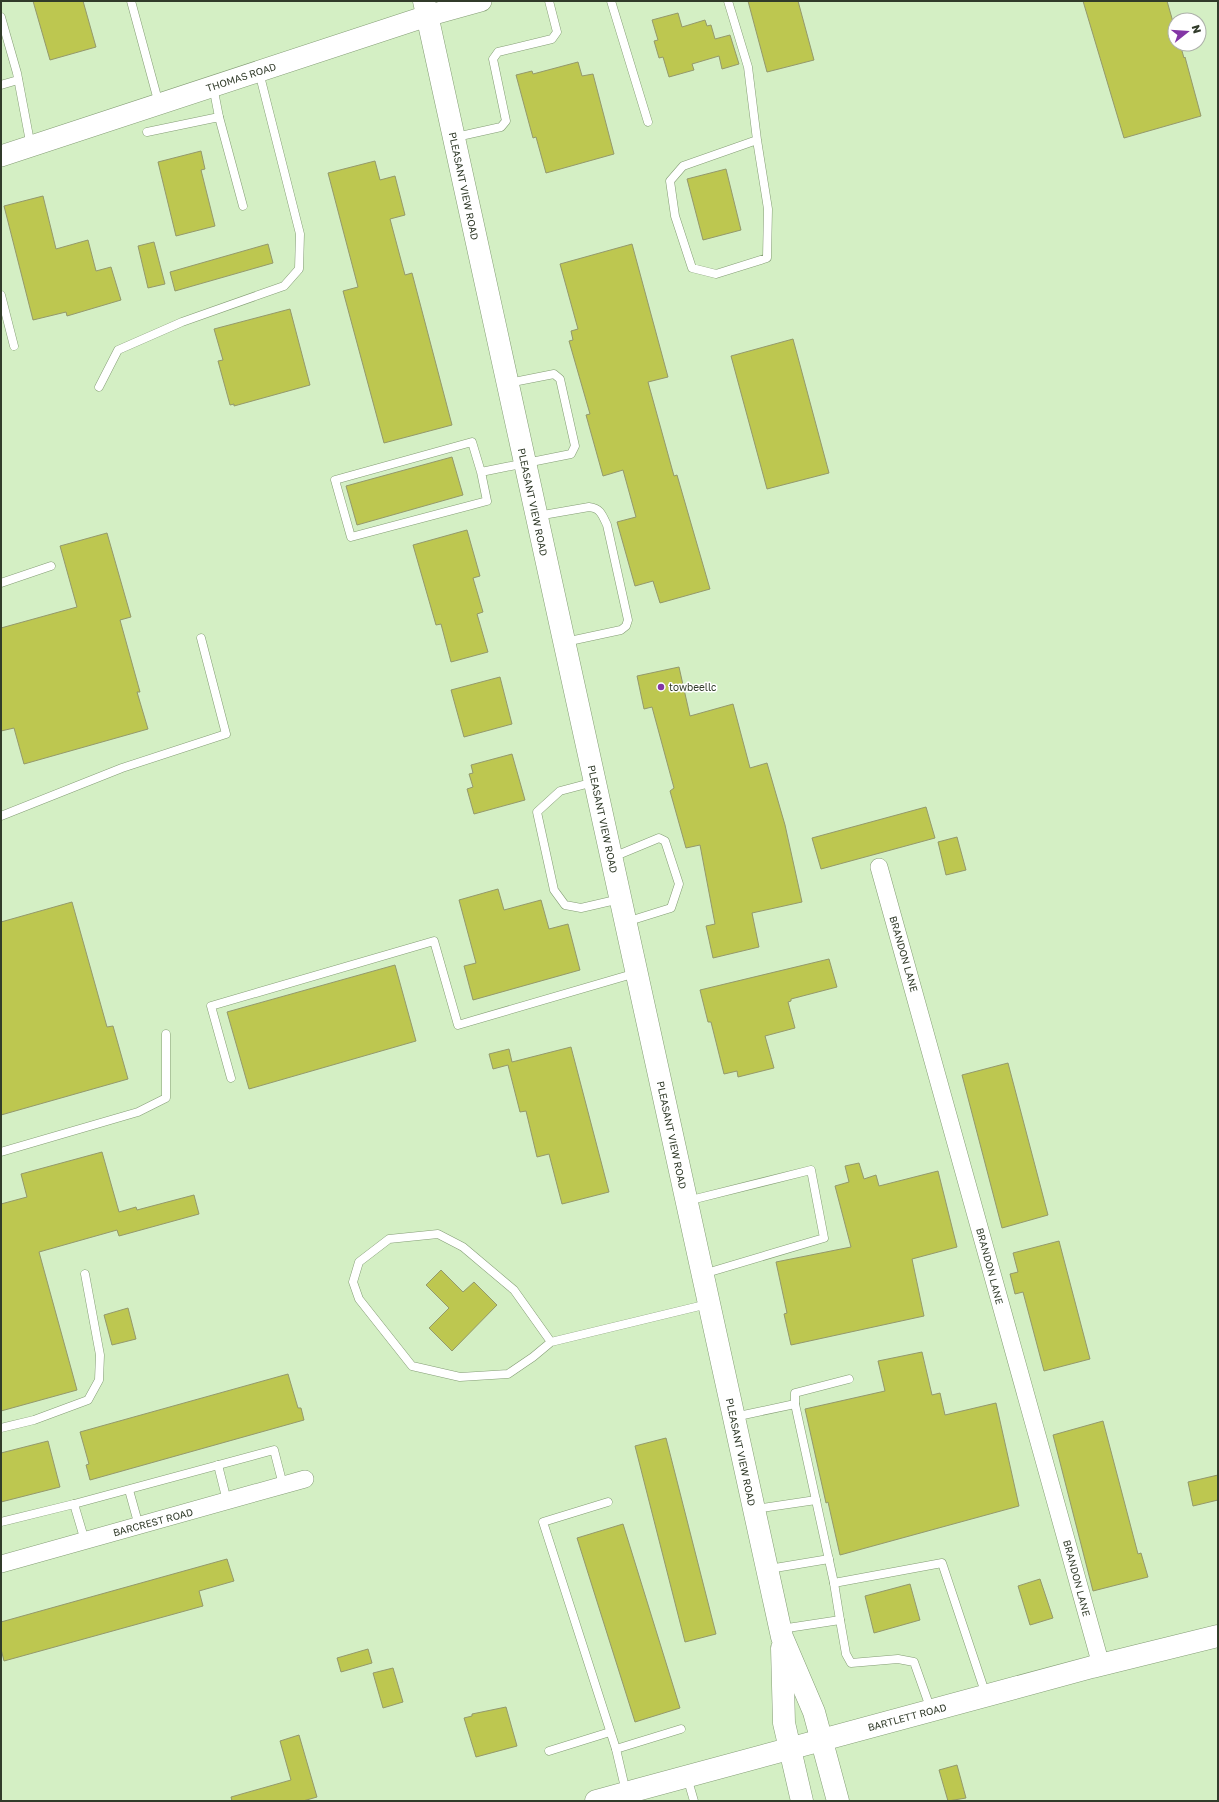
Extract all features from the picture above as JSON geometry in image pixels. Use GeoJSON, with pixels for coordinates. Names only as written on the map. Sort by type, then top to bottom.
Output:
{"type":"FeatureCollection","features":[{"type":"Feature","properties":{"kind":"main road","name":"PLEASANT VIEW ROAD"},"geometry":{"type":"LineString","coordinates":[[425,8],[781,1633],[814,1712],[838,1801]]}},
{"type":"Feature","properties":{"kind":"main road","name":"PLEASANT VIEW ROAD"},"geometry":{"type":"LineString","coordinates":[[781,1633],[784,1723],[788,1749],[802,1801]]}},
{"type":"Feature","properties":{"kind":"main road","name":"BARTLETT ROAD"},"geometry":{"type":"LineString","coordinates":[[609,1798],[1101,1665],[1218,1636]]}},
{"type":"Feature","properties":{"kind":"street","name":"THOMAS ROAD"},"geometry":{"type":"LineString","coordinates":[[1,156],[259,71],[425,8],[481,1]]}},
{"type":"Feature","properties":{"kind":"street","name":"BRANDON LANE"},"geometry":{"type":"LineString","coordinates":[[879,867],[1101,1665]]}},
{"type":"Feature","properties":{"kind":"street","name":"BARCREST ROAD"},"geometry":{"type":"LineString","coordinates":[[1,1564],[305,1479]]}},
{"type":"Feature","properties":{"kind":"lane"},"geometry":{"type":"LineString","coordinates":[[130,1],[159,104]]}},
{"type":"Feature","properties":{"kind":"lane"},"geometry":{"type":"LineString","coordinates":[[454,138],[501,127],[506,121],[493,59],[498,52],[552,39],[557,32],[549,1]]}},
{"type":"Feature","properties":{"kind":"lane"},"geometry":{"type":"LineString","coordinates":[[611,1],[648,122]]}},
{"type":"Feature","properties":{"kind":"lane"},"geometry":{"type":"LineString","coordinates":[[728,1],[748,67],[756,140],[768,209],[767,258],[716,274],[692,268],[675,216],[670,181],[683,166],[756,140]]}},
{"type":"Feature","properties":{"kind":"lane"},"geometry":{"type":"LineString","coordinates":[[1,17],[2,27],[18,80],[31,147]]}},
{"type":"Feature","properties":{"kind":"lane"},"geometry":{"type":"LineString","coordinates":[[98,387],[118,350],[182,322],[284,286],[300,269],[300,234],[259,71]]}},
{"type":"Feature","properties":{"kind":"lane"},"geometry":{"type":"LineString","coordinates":[[1,85],[18,80]]}},
{"type":"Feature","properties":{"kind":"lane"},"geometry":{"type":"LineString","coordinates":[[213,86],[219,117],[242,206]]}},
{"type":"Feature","properties":{"kind":"lane"},"geometry":{"type":"LineString","coordinates":[[147,132],[219,117]]}},
{"type":"Feature","properties":{"kind":"lane"},"geometry":{"type":"LineString","coordinates":[[1,295],[14,346]]}},
{"type":"Feature","properties":{"kind":"lane"},"geometry":{"type":"LineString","coordinates":[[481,472],[571,454],[575,446],[560,379],[554,374],[507,384]]}},
{"type":"Feature","properties":{"kind":"lane"},"geometry":{"type":"LineString","coordinates":[[472,442],[481,472],[487,501],[351,537],[336,480],[472,442]]}},
{"type":"Feature","properties":{"kind":"lane"},"geometry":{"type":"LineString","coordinates":[[536,516],[589,507],[597,508],[602,513],[609,532],[628,620],[626,626],[612,632],[564,642]]}},
{"type":"Feature","properties":{"kind":"lane"},"geometry":{"type":"LineString","coordinates":[[1,583],[51,566]]}},
{"type":"Feature","properties":{"kind":"lane"},"geometry":{"type":"LineString","coordinates":[[1,816],[122,768],[226,734],[201,638]]}},
{"type":"Feature","properties":{"kind":"lane"},"geometry":{"type":"LineString","coordinates":[[595,781],[560,791],[537,812],[538,820],[554,890],[565,904],[581,908],[620,899]]}},
{"type":"Feature","properties":{"kind":"lane"},"geometry":{"type":"LineString","coordinates":[[611,857],[659,838],[665,841],[679,884],[671,908],[625,922]]}},
{"type":"Feature","properties":{"kind":"lane"},"geometry":{"type":"LineString","coordinates":[[231,1078],[211,1006],[434,941],[458,1025],[636,973]]}},
{"type":"Feature","properties":{"kind":"lane"},"geometry":{"type":"LineString","coordinates":[[1,1152],[138,1112],[166,1098],[166,1034]]}},
{"type":"Feature","properties":{"kind":"lane"},"geometry":{"type":"LineString","coordinates":[[686,1201],[811,1170],[824,1238],[702,1274]]}},
{"type":"Feature","properties":{"kind":"lane"},"geometry":{"type":"LineString","coordinates":[[551,1342],[514,1290],[463,1247],[438,1234],[389,1239],[358,1262],[353,1282],[359,1299],[412,1366],[460,1377],[508,1374],[533,1357],[551,1342],[709,1304]]}},
{"type":"Feature","properties":{"kind":"lane"},"geometry":{"type":"LineString","coordinates":[[1,1428],[34,1420],[88,1400],[99,1380],[100,1356],[85,1274]]}},
{"type":"Feature","properties":{"kind":"lane"},"geometry":{"type":"LineString","coordinates":[[849,1379],[795,1393],[795,1404],[834,1583],[846,1654],[851,1663],[898,1659],[914,1662],[931,1711]]}},
{"type":"Feature","properties":{"kind":"lane"},"geometry":{"type":"LineString","coordinates":[[734,1417],[795,1404]]}},
{"type":"Feature","properties":{"kind":"lane"},"geometry":{"type":"LineString","coordinates":[[1,1522],[129,1490],[274,1450],[283,1485]]}},
{"type":"Feature","properties":{"kind":"lane"},"geometry":{"type":"LineString","coordinates":[[218,1466],[227,1501]]}},
{"type":"Feature","properties":{"kind":"lane"},"geometry":{"type":"LineString","coordinates":[[129,1490],[138,1526]]}},
{"type":"Feature","properties":{"kind":"lane"},"geometry":{"type":"LineString","coordinates":[[754,1510],[816,1500]]}},
{"type":"Feature","properties":{"kind":"lane"},"geometry":{"type":"LineString","coordinates":[[608,1502],[543,1522],[616,1749],[609,1798]]}},
{"type":"Feature","properties":{"kind":"lane"},"geometry":{"type":"LineString","coordinates":[[74,1504],[85,1541]]}},
{"type":"Feature","properties":{"kind":"lane"},"geometry":{"type":"LineString","coordinates":[[767,1570],[829,1559]]}},
{"type":"Feature","properties":{"kind":"lane"},"geometry":{"type":"LineString","coordinates":[[834,1583],[942,1563],[987,1696]]}},
{"type":"Feature","properties":{"kind":"lane"},"geometry":{"type":"LineString","coordinates":[[781,1633],[840,1620]]}},
{"type":"Feature","properties":{"kind":"lane"},"geometry":{"type":"LineString","coordinates":[[616,1749],[681,1729]]}},
{"type":"Feature","properties":{"kind":"lane"},"geometry":{"type":"LineString","coordinates":[[549,1751],[610,1732]]}},
{"type":"Feature","properties":{"kind":"lane"},"geometry":{"type":"LineString","coordinates":[[687,1776],[694,1801]]}},
{"type":"Feature","properties":{"kind":"building"},"geometry":{"type":"Polygon","coordinates":[[[33,1],[83,1],[96,47],[50,60],[33,1]]]}},
{"type":"Feature","properties":{"kind":"building"},"geometry":{"type":"Polygon","coordinates":[[[748,1],[798,1],[814,60],[767,72],[748,1]]]}},
{"type":"Feature","properties":{"kind":"building"},"geometry":{"type":"Polygon","coordinates":[[[1083,1],[1167,1],[1170,12],[1167,12],[1167,52],[1182,52],[1184,58],[1185,57],[1201,116],[1124,138],[1083,1]]]}},
{"type":"Feature","properties":{"kind":"building"},"geometry":{"type":"Polygon","coordinates":[[[678,13],[682,27],[705,20],[707,26],[711,25],[715,39],[730,35],[739,64],[722,69],[719,56],[692,64],[694,70],[669,77],[663,57],[659,58],[654,41],[658,40],[652,20],[678,13]]]}},
{"type":"Feature","properties":{"kind":"building"},"geometry":{"type":"Polygon","coordinates":[[[578,62],[582,76],[593,74],[614,154],[546,173],[536,137],[533,138],[516,75],[532,71],[533,74],[578,62]]]}},
{"type":"Feature","properties":{"kind":"building"},"geometry":{"type":"Polygon","coordinates":[[[201,151],[205,169],[201,170],[215,226],[176,236],[158,162],[201,151]]]}},
{"type":"Feature","properties":{"kind":"building"},"geometry":{"type":"Polygon","coordinates":[[[375,161],[380,180],[395,176],[405,215],[390,219],[405,275],[412,273],[452,425],[384,443],[343,291],[358,287],[328,173],[375,161]]]}},
{"type":"Feature","properties":{"kind":"building"},"geometry":{"type":"Polygon","coordinates":[[[726,169],[741,230],[703,240],[687,179],[726,169]]]}},
{"type":"Feature","properties":{"kind":"building"},"geometry":{"type":"Polygon","coordinates":[[[43,196],[56,249],[88,240],[96,271],[111,267],[121,300],[67,316],[66,312],[33,320],[4,206],[43,196]]]}},
{"type":"Feature","properties":{"kind":"building"},"geometry":{"type":"Polygon","coordinates":[[[154,242],[165,284],[148,288],[138,246],[154,242]]]}},
{"type":"Feature","properties":{"kind":"building"},"geometry":{"type":"Polygon","coordinates":[[[268,244],[273,263],[175,291],[170,272],[268,244]]]}},
{"type":"Feature","properties":{"kind":"building"},"geometry":{"type":"Polygon","coordinates":[[[632,244],[668,377],[648,382],[674,476],[677,475],[710,589],[660,603],[653,581],[635,586],[617,522],[636,517],[623,470],[603,476],[586,415],[590,414],[569,341],[573,340],[571,331],[578,329],[560,264],[632,244]]]}},
{"type":"Feature","properties":{"kind":"building"},"geometry":{"type":"Polygon","coordinates":[[[290,309],[310,385],[234,406],[234,404],[230,405],[218,361],[223,360],[214,329],[290,309]]]}},
{"type":"Feature","properties":{"kind":"building"},"geometry":{"type":"Polygon","coordinates":[[[793,339],[829,473],[767,489],[731,356],[793,339]]]}},
{"type":"Feature","properties":{"kind":"building"},"geometry":{"type":"Polygon","coordinates":[[[452,457],[463,495],[357,525],[346,486],[452,457]]]}},
{"type":"Feature","properties":{"kind":"building"},"geometry":{"type":"Polygon","coordinates":[[[467,530],[480,576],[473,578],[483,612],[477,614],[488,652],[451,662],[441,624],[436,625],[413,545],[467,530]]]}},
{"type":"Feature","properties":{"kind":"building"},"geometry":{"type":"Polygon","coordinates":[[[107,533],[131,617],[120,620],[140,692],[137,692],[148,729],[24,764],[14,728],[1,731],[1,628],[77,607],[60,546],[107,533]]]}},
{"type":"Feature","properties":{"kind":"building"},"geometry":{"type":"Polygon","coordinates":[[[679,667],[690,716],[733,704],[750,768],[767,763],[785,825],[802,902],[752,913],[759,947],[713,958],[706,926],[715,924],[700,845],[686,848],[670,791],[674,788],[652,707],[644,709],[637,676],[679,667]]]}},
{"type":"Feature","properties":{"kind":"building"},"geometry":{"type":"Polygon","coordinates":[[[500,677],[512,724],[464,737],[451,690],[500,677]]]}},
{"type":"Feature","properties":{"kind":"building"},"geometry":{"type":"Polygon","coordinates":[[[512,754],[525,800],[474,814],[467,789],[473,787],[469,774],[473,773],[471,765],[512,754]]]}},
{"type":"Feature","properties":{"kind":"building"},"geometry":{"type":"Polygon","coordinates":[[[926,807],[935,838],[821,869],[812,838],[926,807]]]}},
{"type":"Feature","properties":{"kind":"building"},"geometry":{"type":"Polygon","coordinates":[[[957,837],[966,870],[946,875],[938,842],[957,837]]]}},
{"type":"Feature","properties":{"kind":"building"},"geometry":{"type":"Polygon","coordinates":[[[498,889],[504,910],[541,900],[549,929],[568,924],[580,970],[473,1000],[464,966],[476,963],[459,900],[498,889]]]}},
{"type":"Feature","properties":{"kind":"building"},"geometry":{"type":"Polygon","coordinates":[[[72,902],[107,1027],[113,1026],[128,1079],[1,1115],[1,922],[72,902]]]}},
{"type":"Feature","properties":{"kind":"building"},"geometry":{"type":"Polygon","coordinates":[[[829,959],[837,987],[791,999],[791,1001],[788,1002],[795,1028],[765,1036],[774,1068],[738,1077],[737,1071],[724,1074],[711,1022],[708,1022],[700,990],[829,959]]]}},
{"type":"Feature","properties":{"kind":"building"},"geometry":{"type":"Polygon","coordinates":[[[395,965],[416,1041],[249,1089],[227,1012],[395,965]]]}},
{"type":"Feature","properties":{"kind":"building"},"geometry":{"type":"Polygon","coordinates":[[[571,1047],[609,1192],[562,1204],[549,1154],[537,1157],[526,1111],[520,1112],[508,1065],[493,1069],[489,1054],[509,1049],[512,1062],[571,1047]]]}},
{"type":"Feature","properties":{"kind":"building"},"geometry":{"type":"Polygon","coordinates":[[[1008,1063],[1048,1215],[1002,1228],[962,1075],[1008,1063]]]}},
{"type":"Feature","properties":{"kind":"building"},"geometry":{"type":"Polygon","coordinates":[[[102,1152],[119,1212],[136,1207],[137,1210],[194,1195],[199,1214],[119,1236],[117,1230],[39,1252],[77,1390],[1,1411],[1,1204],[27,1197],[21,1174],[102,1152]]]}},
{"type":"Feature","properties":{"kind":"building"},"geometry":{"type":"Polygon","coordinates":[[[859,1163],[864,1179],[876,1175],[879,1186],[938,1171],[957,1247],[912,1259],[924,1316],[791,1345],[784,1314],[787,1313],[776,1262],[851,1247],[835,1186],[849,1182],[845,1166],[859,1163]]]}},
{"type":"Feature","properties":{"kind":"building"},"geometry":{"type":"Polygon","coordinates":[[[1059,1241],[1090,1359],[1044,1371],[1023,1292],[1015,1294],[1010,1274],[1018,1272],[1013,1253],[1059,1241]]]}},
{"type":"Feature","properties":{"kind":"building"},"geometry":{"type":"Polygon","coordinates":[[[441,1270],[463,1292],[474,1282],[497,1305],[452,1351],[429,1328],[449,1308],[426,1285],[441,1270]]]}},
{"type":"Feature","properties":{"kind":"building"},"geometry":{"type":"Polygon","coordinates":[[[128,1308],[136,1339],[112,1345],[104,1315],[128,1308]]]}},
{"type":"Feature","properties":{"kind":"building"},"geometry":{"type":"Polygon","coordinates":[[[922,1352],[932,1395],[940,1393],[945,1415],[996,1403],[1019,1506],[840,1555],[828,1502],[826,1503],[805,1409],[885,1391],[878,1361],[922,1352]]]}},
{"type":"Feature","properties":{"kind":"building"},"geometry":{"type":"Polygon","coordinates":[[[288,1374],[298,1408],[301,1408],[304,1420],[90,1480],[86,1465],[89,1464],[80,1432],[288,1374]]]}},
{"type":"Feature","properties":{"kind":"building"},"geometry":{"type":"Polygon","coordinates":[[[1103,1421],[1138,1554],[1141,1553],[1148,1577],[1093,1591],[1053,1435],[1103,1421]]]}},
{"type":"Feature","properties":{"kind":"building"},"geometry":{"type":"Polygon","coordinates":[[[666,1438],[716,1634],[685,1642],[635,1446],[666,1438]]]}},
{"type":"Feature","properties":{"kind":"building"},"geometry":{"type":"Polygon","coordinates":[[[48,1441],[60,1487],[1,1502],[1,1453],[48,1441]]]}},
{"type":"Feature","properties":{"kind":"building"},"geometry":{"type":"Polygon","coordinates":[[[1218,1475],[1218,1500],[1193,1506],[1188,1482],[1218,1475]]]}},
{"type":"Feature","properties":{"kind":"building"},"geometry":{"type":"Polygon","coordinates":[[[623,1524],[680,1708],[635,1722],[577,1538],[623,1524]]]}},
{"type":"Feature","properties":{"kind":"building"},"geometry":{"type":"Polygon","coordinates":[[[227,1559],[234,1581],[199,1591],[203,1606],[4,1661],[1,1649],[1,1622],[227,1559]]]}},
{"type":"Feature","properties":{"kind":"building"},"geometry":{"type":"Polygon","coordinates":[[[1040,1579],[1053,1618],[1030,1625],[1018,1586],[1040,1579]]]}},
{"type":"Feature","properties":{"kind":"building"},"geometry":{"type":"Polygon","coordinates":[[[910,1584],[920,1620],[874,1633],[865,1596],[910,1584]]]}},
{"type":"Feature","properties":{"kind":"building"},"geometry":{"type":"Polygon","coordinates":[[[368,1649],[372,1663],[341,1672],[337,1658],[368,1649]]]}},
{"type":"Feature","properties":{"kind":"building"},"geometry":{"type":"Polygon","coordinates":[[[393,1668],[403,1702],[383,1708],[373,1673],[393,1668]]]}},
{"type":"Feature","properties":{"kind":"building"},"geometry":{"type":"Polygon","coordinates":[[[506,1707],[517,1746],[476,1757],[464,1718],[472,1716],[472,1714],[506,1707]]]}},
{"type":"Feature","properties":{"kind":"building"},"geometry":{"type":"Polygon","coordinates":[[[299,1735],[317,1797],[303,1801],[232,1801],[231,1797],[291,1780],[280,1741],[299,1735]]]}},
{"type":"Feature","properties":{"kind":"building"},"geometry":{"type":"Polygon","coordinates":[[[957,1765],[966,1798],[948,1801],[939,1770],[957,1765]]]}},
{"type":"Feature","properties":{"kind":"place","name":"towbeellc"},"geometry":{"type":"Point","coordinates":[661,687]}}]}
